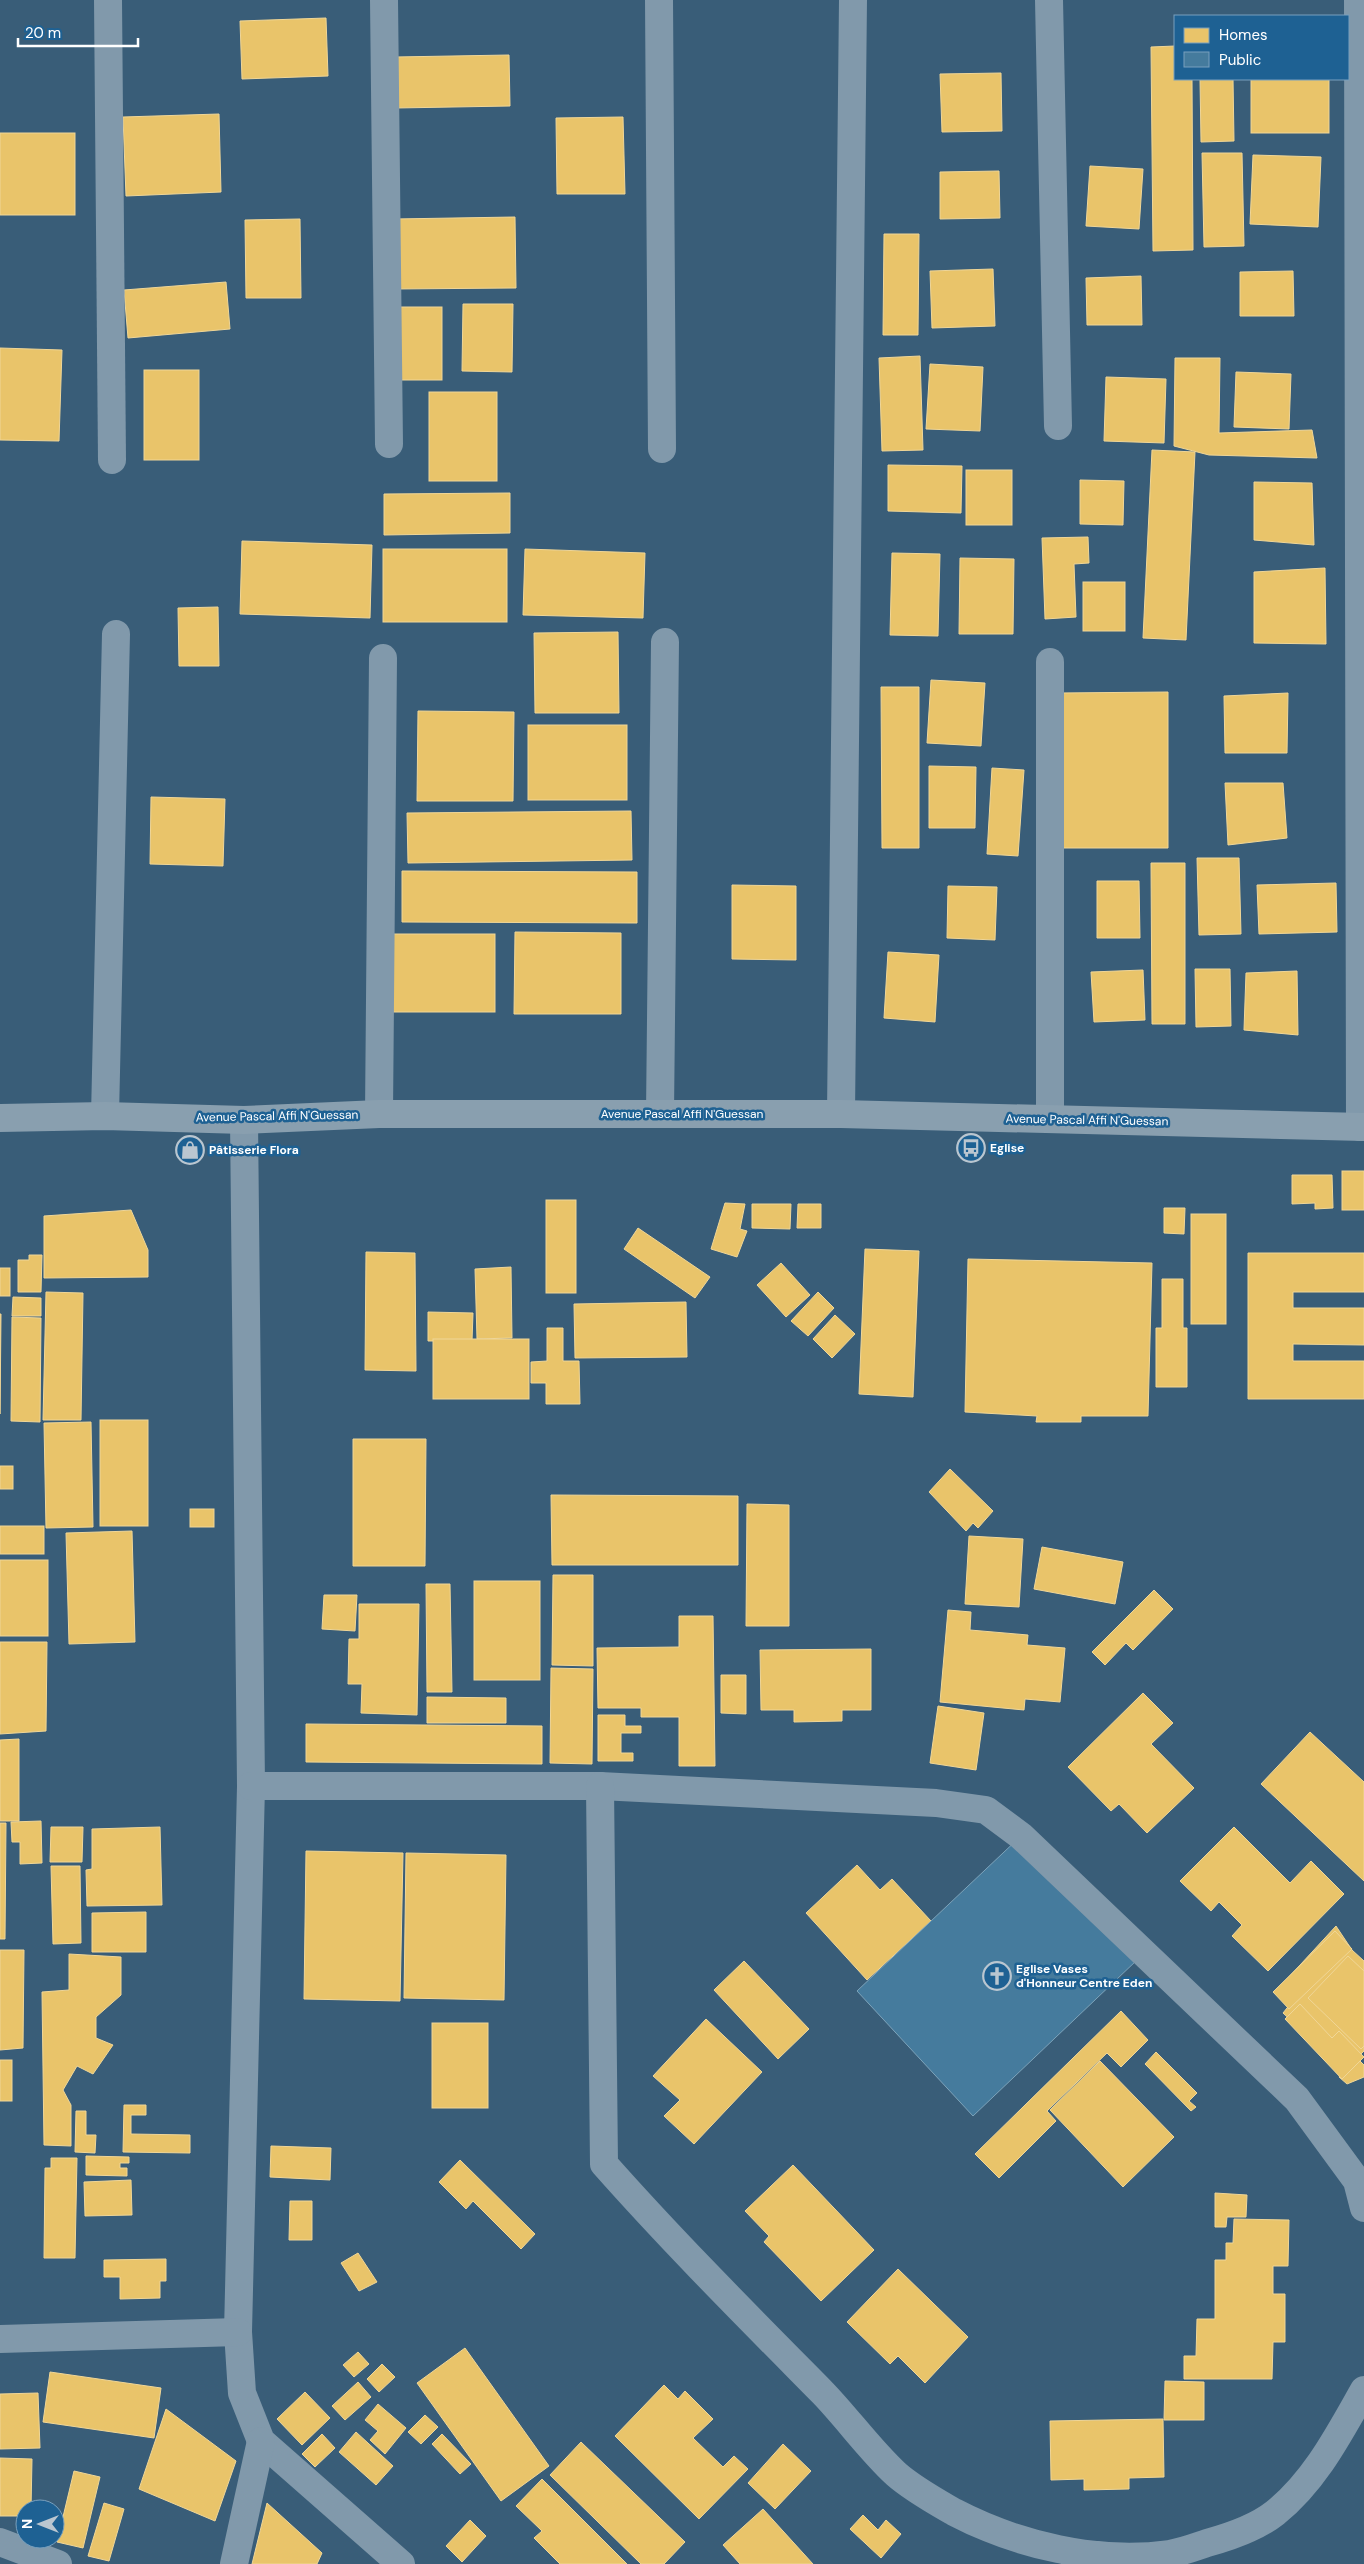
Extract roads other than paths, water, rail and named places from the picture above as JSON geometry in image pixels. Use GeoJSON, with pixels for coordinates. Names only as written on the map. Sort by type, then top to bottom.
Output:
{"type":"FeatureCollection","features":[{"type":"Feature","properties":{"kind":"street"},"geometry":{"type":"LineString","coordinates":[[108,0],[112,460]]}},
{"type":"Feature","properties":{"kind":"street"},"geometry":{"type":"LineString","coordinates":[[384,0],[389,444]]}},
{"type":"Feature","properties":{"kind":"street"},"geometry":{"type":"LineString","coordinates":[[659,0],[662,449]]}},
{"type":"Feature","properties":{"kind":"street"},"geometry":{"type":"LineString","coordinates":[[841,1114],[853,0]]}},
{"type":"Feature","properties":{"kind":"street"},"geometry":{"type":"LineString","coordinates":[[1049,0],[1058,426]]}},
{"type":"Feature","properties":{"kind":"street"},"geometry":{"type":"LineString","coordinates":[[1358,0],[1362,1127]]}},
{"type":"Feature","properties":{"kind":"street"},"geometry":{"type":"LineString","coordinates":[[105,1116],[116,634]]}},
{"type":"Feature","properties":{"kind":"street"},"geometry":{"type":"LineString","coordinates":[[660,1114],[665,642]]}},
{"type":"Feature","properties":{"kind":"street"},"geometry":{"type":"LineString","coordinates":[[379,1114],[383,658]]}},
{"type":"Feature","properties":{"kind":"street"},"geometry":{"type":"LineString","coordinates":[[1050,662],[1050,1119]]}},
{"type":"Feature","properties":{"kind":"street","name":"Avenue Pascal Affi N'Guessan"},"geometry":{"type":"LineString","coordinates":[[0,1118],[105,1116],[244,1120],[379,1114],[841,1114],[1362,1127]]}},
{"type":"Feature","properties":{"kind":"street"},"geometry":{"type":"LineString","coordinates":[[244,1120],[251,1786],[238,2332],[242,2393],[261,2441],[401,2564]]}},
{"type":"Feature","properties":{"kind":"street"},"geometry":{"type":"LineString","coordinates":[[251,1786],[600,1786],[936,1803],[986,1810],[1021,1836],[1297,2099],[1357,2181],[1364,2208]]}},
{"type":"Feature","properties":{"kind":"street"},"geometry":{"type":"LineString","coordinates":[[600,1786],[604,2164],[655,2222],[845,2416],[897,2475],[936,2502],[972,2521],[1025,2543],[1062,2553],[1121,2558],[1168,2555],[1227,2538],[1272,2515],[1296,2495],[1334,2442],[1364,2390]]}},
{"type":"Feature","properties":{"kind":"street"},"geometry":{"type":"LineString","coordinates":[[0,2339],[238,2332]]}},
{"type":"Feature","properties":{"kind":"street"},"geometry":{"type":"LineString","coordinates":[[234,2564],[261,2441]]}},
{"type":"Feature","properties":{"kind":"street"},"geometry":{"type":"LineString","coordinates":[[0,2542],[57,2564]]}},
{"type":"Feature","properties":{"kind":"place","name":"Eglise"},"geometry":{"type":"Point","coordinates":[971,1148]}},
{"type":"Feature","properties":{"kind":"place","name":"Pâtisserie Flora"},"geometry":{"type":"Point","coordinates":[190,1150]}},
{"type":"Feature","properties":{"kind":"place","name":"Eglise Vases d'Honneur Centre Eden"},"geometry":{"type":"Point","coordinates":[997,1976]}}]}
